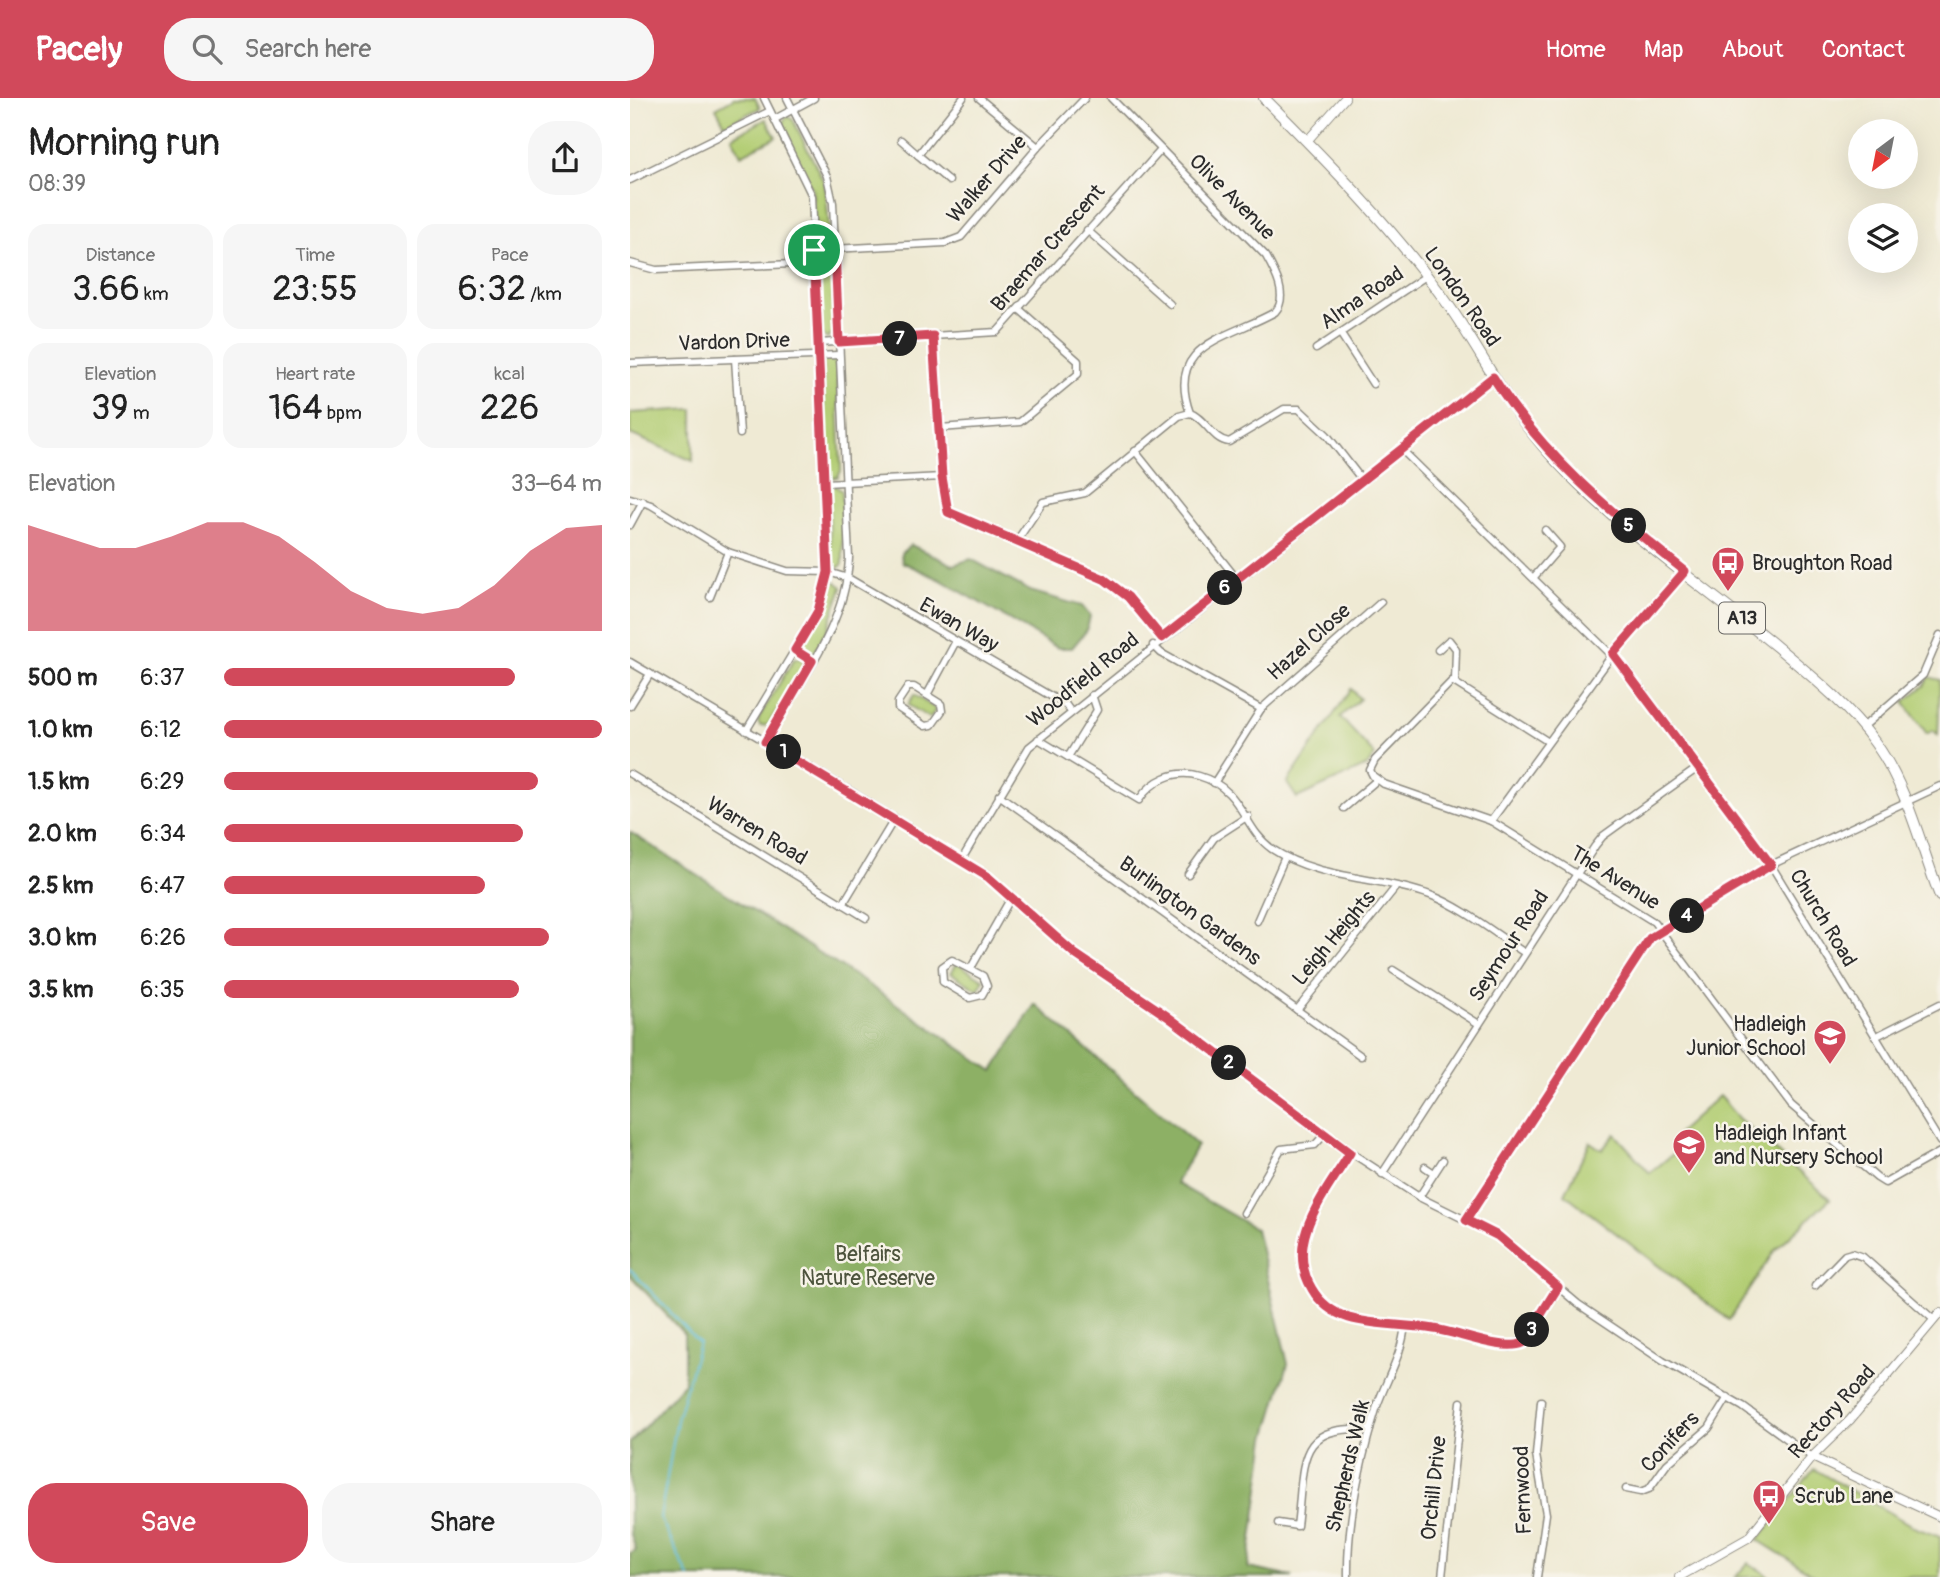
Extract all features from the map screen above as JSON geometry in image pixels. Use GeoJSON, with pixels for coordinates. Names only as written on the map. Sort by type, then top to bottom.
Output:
{"type":"FeatureCollection","features":[{"type":"Feature","properties":{"kind":"main road","name":"London Road"},"geometry":{"type":"LineString","coordinates":[[1264,98],[1376,213],[1458,319],[1525,426],[1569,474],[1818,681],[1863,727],[1893,772],[1938,883],[1940,896]]}},
{"type":"Feature","properties":{"kind":"street"},"geometry":{"type":"LineString","coordinates":[[765,742],[838,616],[848,578],[836,262],[830,186],[788,98]]}},
{"type":"Feature","properties":{"kind":"street"},"geometry":{"type":"LineString","coordinates":[[775,119],[814,98]]}},
{"type":"Feature","properties":{"kind":"street"},"geometry":{"type":"LineString","coordinates":[[918,155],[963,98]]}},
{"type":"Feature","properties":{"kind":"street"},"geometry":{"type":"LineString","coordinates":[[979,98],[1038,147]]}},
{"type":"Feature","properties":{"kind":"street","name":"Walker Drive"},"geometry":{"type":"LineString","coordinates":[[814,250],[952,242],[969,229],[1038,147],[1085,98]]}},
{"type":"Feature","properties":{"kind":"street","name":"Olive Avenue"},"geometry":{"type":"LineString","coordinates":[[1111,98],[1266,256],[1280,287],[1280,303],[1275,312],[1204,347],[1190,359],[1182,382],[1189,413]]}},
{"type":"Feature","properties":{"kind":"street"},"geometry":{"type":"LineString","coordinates":[[1307,141],[1345,98]]}},
{"type":"Feature","properties":{"kind":"street"},"geometry":{"type":"LineString","coordinates":[[746,731],[818,611],[828,572],[811,196],[766,99]]}},
{"type":"Feature","properties":{"kind":"street"},"geometry":{"type":"LineString","coordinates":[[630,180],[770,111]]}},
{"type":"Feature","properties":{"kind":"street"},"geometry":{"type":"LineString","coordinates":[[901,140],[949,181]]}},
{"type":"Feature","properties":{"kind":"street","name":"Braemar Crescent"},"geometry":{"type":"LineString","coordinates":[[819,343],[997,332],[1161,150]]}},
{"type":"Feature","properties":{"kind":"street"},"geometry":{"type":"LineString","coordinates":[[1087,230],[1170,303]]}},
{"type":"Feature","properties":{"kind":"street"},"geometry":{"type":"LineString","coordinates":[[630,263],[656,270],[836,262]]}},
{"type":"Feature","properties":{"kind":"street","name":"Alma Road"},"geometry":{"type":"LineString","coordinates":[[1316,349],[1426,276]]}},
{"type":"Feature","properties":{"kind":"street"},"geometry":{"type":"LineString","coordinates":[[940,428],[1020,422],[1078,374],[1078,361],[1019,309]]}},
{"type":"Feature","properties":{"kind":"street"},"geometry":{"type":"LineString","coordinates":[[1340,333],[1373,384]]}},
{"type":"Feature","properties":{"kind":"street"},"geometry":{"type":"LineString","coordinates":[[933,336],[946,509],[951,515],[1115,586],[1162,638]]}},
{"type":"Feature","properties":{"kind":"street","name":"Vardon Drive"},"geometry":{"type":"LineString","coordinates":[[630,363],[839,355]]}},
{"type":"Feature","properties":{"kind":"street"},"geometry":{"type":"LineString","coordinates":[[735,359],[740,435]]}},
{"type":"Feature","properties":{"kind":"street","name":"Woodfield Road"},"geometry":{"type":"LineString","coordinates":[[962,859],[1029,747],[1153,645],[1493,377]]}},
{"type":"Feature","properties":{"kind":"street"},"geometry":{"type":"LineString","coordinates":[[1016,542],[1042,502],[1085,493],[1178,416],[1189,413],[1200,418],[1220,440],[1228,442],[1284,409],[1299,409],[1327,435],[1362,480]]}},
{"type":"Feature","properties":{"kind":"street","name":"Church Road"},"geometry":{"type":"LineString","coordinates":[[1401,449],[1613,654],[1771,865],[1940,1142]]}},
{"type":"Feature","properties":{"kind":"street"},"geometry":{"type":"LineString","coordinates":[[1135,451],[1237,579]]}},
{"type":"Feature","properties":{"kind":"street"},"geometry":{"type":"LineString","coordinates":[[825,483],[942,477]]}},
{"type":"Feature","properties":{"kind":"street","name":"Ewan Way"},"geometry":{"type":"LineString","coordinates":[[630,498],[643,501],[728,552],[787,571],[828,572],[848,578],[955,643],[1066,705],[1071,712]]}},
{"type":"Feature","properties":{"kind":"street"},"geometry":{"type":"LineString","coordinates":[[630,525],[643,501]]}},
{"type":"Feature","properties":{"kind":"street"},"geometry":{"type":"LineString","coordinates":[[1534,577],[1560,547],[1545,530]]}},
{"type":"Feature","properties":{"kind":"street"},"geometry":{"type":"LineString","coordinates":[[710,597],[728,552]]}},
{"type":"Feature","properties":{"kind":"street"},"geometry":{"type":"LineString","coordinates":[[1491,821],[1613,654],[1685,571]]}},
{"type":"Feature","properties":{"kind":"street","name":"Hazel Close"},"geometry":{"type":"LineString","coordinates":[[1214,783],[1261,709],[1381,602]]}},
{"type":"Feature","properties":{"kind":"street"},"geometry":{"type":"LineString","coordinates":[[1863,727],[1923,675],[1940,635]]}},
{"type":"Feature","properties":{"kind":"street"},"geometry":{"type":"LineString","coordinates":[[1344,808],[1377,780],[1370,770],[1375,760],[1455,681],[1456,649],[1449,640],[1438,650]]}},
{"type":"Feature","properties":{"kind":"street"},"geometry":{"type":"LineString","coordinates":[[927,695],[955,643]]}},
{"type":"Feature","properties":{"kind":"street"},"geometry":{"type":"LineString","coordinates":[[1153,645],[1161,653],[1261,709]]}},
{"type":"Feature","properties":{"kind":"street"},"geometry":{"type":"LineString","coordinates":[[795,650],[812,661]]}},
{"type":"Feature","properties":{"kind":"street"},"geometry":{"type":"LineString","coordinates":[[630,662],[962,859],[1012,896],[1042,927],[1075,954],[1167,1016],[1324,1135],[1419,1197],[1498,1236],[1578,1304],[1663,1361],[1728,1397],[1812,1457],[1940,1517]]}},
{"type":"Feature","properties":{"kind":"street"},"geometry":{"type":"LineString","coordinates":[[630,706],[650,674]]}},
{"type":"Feature","properties":{"kind":"street"},"geometry":{"type":"LineString","coordinates":[[1455,681],[1547,741]]}},
{"type":"Feature","properties":{"kind":"street"},"geometry":{"type":"LineString","coordinates":[[908,687],[927,695],[942,705],[932,725],[925,726],[898,708],[898,702],[908,687]]}},
{"type":"Feature","properties":{"kind":"street"},"geometry":{"type":"LineString","coordinates":[[1068,757],[1097,710],[1092,695]]}},
{"type":"Feature","properties":{"kind":"street"},"geometry":{"type":"LineString","coordinates":[[1038,739],[1139,800],[1153,784],[1172,775],[1194,774],[1231,795],[1248,816],[1263,842],[1285,857],[1346,877],[1435,897],[1525,953]]}},
{"type":"Feature","properties":{"kind":"street","name":"Seymour Road"},"geometry":{"type":"LineString","coordinates":[[1381,1174],[1603,836],[1699,767]]}},
{"type":"Feature","properties":{"kind":"street","name":"Warren Road"},"geometry":{"type":"LineString","coordinates":[[630,774],[866,918]]}},
{"type":"Feature","properties":{"kind":"street","name":"The Avenue"},"geometry":{"type":"LineString","coordinates":[[1377,780],[1491,821],[1662,930],[1791,1105],[1877,1178],[1885,1183],[1940,1152]]}},
{"type":"Feature","properties":{"kind":"street"},"geometry":{"type":"LineString","coordinates":[[1466,1220],[1643,948],[1662,930],[1771,865],[1940,786]]}},
{"type":"Feature","properties":{"kind":"street","name":"Burlington Gardens"},"geometry":{"type":"LineString","coordinates":[[999,795],[1361,1056]]}},
{"type":"Feature","properties":{"kind":"street"},"geometry":{"type":"LineString","coordinates":[[1188,874],[1214,838],[1248,816]]}},
{"type":"Feature","properties":{"kind":"street"},"geometry":{"type":"LineString","coordinates":[[844,904],[895,818]]}},
{"type":"Feature","properties":{"kind":"street"},"geometry":{"type":"LineString","coordinates":[[1257,921],[1285,857]]}},
{"type":"Feature","properties":{"kind":"street","name":"Leigh Heights"},"geometry":{"type":"LineString","coordinates":[[1297,1010],[1395,888]]}},
{"type":"Feature","properties":{"kind":"street"},"geometry":{"type":"LineString","coordinates":[[971,968],[1012,896]]}},
{"type":"Feature","properties":{"kind":"street"},"geometry":{"type":"LineString","coordinates":[[955,960],[971,968],[983,976],[986,983],[984,993],[976,998],[970,998],[943,982],[940,976],[942,967],[948,961],[955,960]]}},
{"type":"Feature","properties":{"kind":"street"},"geometry":{"type":"LineString","coordinates":[[1393,970],[1479,1024]]}},
{"type":"Feature","properties":{"kind":"street"},"geometry":{"type":"LineString","coordinates":[[1875,1037],[1940,1004]]}},
{"type":"Feature","properties":{"kind":"street"},"geometry":{"type":"LineString","coordinates":[[1244,1213],[1281,1149],[1315,1144],[1324,1135]]}},
{"type":"Feature","properties":{"kind":"street"},"geometry":{"type":"LineString","coordinates":[[1350,1153],[1304,1232],[1301,1256],[1307,1280],[1320,1300],[1340,1314],[1355,1319],[1405,1325],[1515,1346],[1529,1336],[1558,1287]]}},
{"type":"Feature","properties":{"kind":"street"},"geometry":{"type":"LineString","coordinates":[[1419,1197],[1443,1160]]}},
{"type":"Feature","properties":{"kind":"street"},"geometry":{"type":"LineString","coordinates":[[1424,1167],[1434,1174]]}},
{"type":"Feature","properties":{"kind":"street"},"geometry":{"type":"LineString","coordinates":[[1815,1286],[1845,1255],[1853,1253],[1863,1257],[1937,1316]]}},
{"type":"Feature","properties":{"kind":"street","name":"Rectory Road"},"geometry":{"type":"LineString","coordinates":[[1679,1577],[1748,1538],[1812,1457],[1850,1420],[1937,1316]]}},
{"type":"Feature","properties":{"kind":"street","name":"Shepherds Walk"},"geometry":{"type":"LineString","coordinates":[[1348,1577],[1348,1531],[1370,1430],[1378,1403],[1400,1355],[1405,1325]]}},
{"type":"Feature","properties":{"kind":"street","name":"Conifers"},"geometry":{"type":"LineString","coordinates":[[1626,1489],[1641,1492],[1649,1489],[1667,1464],[1709,1428],[1728,1397]]}},
{"type":"Feature","properties":{"kind":"street","name":"Fernwood"},"geometry":{"type":"LineString","coordinates":[[1537,1577],[1546,1514],[1535,1455],[1541,1401]]}},
{"type":"Feature","properties":{"kind":"street","name":"Orchill Drive"},"geometry":{"type":"LineString","coordinates":[[1442,1577],[1461,1402]]}},
{"type":"Feature","properties":{"kind":"street"},"geometry":{"type":"LineString","coordinates":[[1278,1523],[1297,1526],[1306,1457],[1314,1440],[1336,1430],[1370,1430]]}},
{"type":"Feature","properties":{"kind":"green space"},"geometry":{"type":"Polygon","coordinates":[[[734,98],[755,98],[760,108],[725,125],[716,108],[734,98]]]}},
{"type":"Feature","properties":{"kind":"green space"},"geometry":{"type":"Polygon","coordinates":[[[787,116],[793,120],[825,184],[830,239],[825,245],[816,240],[812,189],[780,126],[787,116]]]}},
{"type":"Feature","properties":{"kind":"green space"},"geometry":{"type":"Polygon","coordinates":[[[766,119],[776,137],[741,155],[732,137],[766,119]]]}},
{"type":"Feature","properties":{"kind":"green space"},"geometry":{"type":"Polygon","coordinates":[[[821,266],[829,267],[832,271],[835,331],[827,339],[820,333],[818,273],[821,266]]]}},
{"type":"Feature","properties":{"kind":"green space"},"geometry":{"type":"Polygon","coordinates":[[[826,359],[833,359],[837,366],[841,471],[838,477],[832,478],[827,472],[822,364],[826,359]]]}},
{"type":"Feature","properties":{"kind":"green space"},"geometry":{"type":"Polygon","coordinates":[[[693,409],[693,461],[630,434],[630,413],[693,409]]]}},
{"type":"Feature","properties":{"kind":"green space"},"geometry":{"type":"Polygon","coordinates":[[[834,485],[842,491],[843,564],[838,568],[831,565],[828,490],[834,485]]]}},
{"type":"Feature","properties":{"kind":"green space"},"geometry":{"type":"Polygon","coordinates":[[[911,545],[953,565],[971,559],[1030,591],[1082,606],[1090,616],[1087,630],[1072,648],[1058,648],[939,579],[902,562],[901,553],[911,545]]]}},
{"type":"Feature","properties":{"kind":"green space"},"geometry":{"type":"Polygon","coordinates":[[[834,581],[842,587],[827,631],[815,651],[805,654],[801,648],[834,581]]]}},
{"type":"Feature","properties":{"kind":"green space"},"geometry":{"type":"Polygon","coordinates":[[[802,658],[805,666],[768,725],[760,726],[760,716],[794,659],[802,658]]]}},
{"type":"Feature","properties":{"kind":"green space"},"geometry":{"type":"Polygon","coordinates":[[[1929,677],[1940,680],[1938,735],[1933,730],[1927,734],[1904,702],[1925,685],[1929,677]]]}},
{"type":"Feature","properties":{"kind":"green space"},"geometry":{"type":"Polygon","coordinates":[[[1351,689],[1360,699],[1340,717],[1375,755],[1367,766],[1297,798],[1287,783],[1351,689]]]}},
{"type":"Feature","properties":{"kind":"green space"},"geometry":{"type":"Polygon","coordinates":[[[914,695],[936,709],[930,718],[908,705],[914,695]]]}},
{"type":"Feature","properties":{"kind":"green space","name":"Belfairs Nature Reserve"},"geometry":{"type":"Polygon","coordinates":[[[630,832],[866,983],[993,1071],[1035,1004],[1197,1145],[1176,1183],[1256,1229],[1288,1364],[1266,1438],[1248,1568],[1293,1577],[630,1577],[630,1553],[636,1550],[630,1531],[630,1443],[684,1383],[684,1334],[630,1275],[630,832]]]}},
{"type":"Feature","properties":{"kind":"green space"},"geometry":{"type":"Polygon","coordinates":[[[957,963],[984,980],[978,990],[951,973],[957,963]]]}},
{"type":"Feature","properties":{"kind":"green space"},"geometry":{"type":"Polygon","coordinates":[[[1719,1096],[1738,1118],[1830,1199],[1775,1250],[1729,1320],[1565,1194],[1590,1142],[1602,1150],[1615,1134],[1650,1173],[1686,1143],[1678,1133],[1719,1096]]]}},
{"type":"Feature","properties":{"kind":"green space"},"geometry":{"type":"Polygon","coordinates":[[[1814,1469],[1916,1528],[1940,1537],[1940,1577],[1817,1577],[1758,1540],[1814,1469]]]}},
{"type":"Feature","properties":{"kind":"green space"},"geometry":{"type":"Polygon","coordinates":[[[1748,1563],[1769,1576],[1769,1577],[1735,1577],[1748,1563]]]}},
{"type":"Feature","properties":{"kind":"waterway"},"geometry":{"type":"LineString","coordinates":[[630,1269],[699,1343],[677,1420],[660,1518],[689,1577]]}},
{"type":"Feature","properties":{"kind":"place","name":"Broughton Road"},"geometry":{"type":"Point","coordinates":[1728,593]}},
{"type":"Feature","properties":{"kind":"place","name":"Hadleigh Junior School"},"geometry":{"type":"Point","coordinates":[1830,1066]}},
{"type":"Feature","properties":{"kind":"place","name":"Hadleigh Infant and Nursery School"},"geometry":{"type":"Point","coordinates":[1689,1175]}},
{"type":"Feature","properties":{"kind":"place","name":"Scrub Lane"},"geometry":{"type":"Point","coordinates":[1769,1526]}},
{"type":"Feature","properties":{"kind":"route"},"geometry":{"type":"LineString","coordinates":[[835,249],[839,342],[933,336],[942,477],[948,512],[1104,579],[1128,597],[1162,638],[1493,377],[1525,426],[1569,474],[1685,571],[1613,654],[1771,865],[1650,938],[1466,1220],[1498,1236],[1558,1287],[1523,1343],[1507,1346],[1423,1326],[1355,1319],[1326,1305],[1315,1294],[1304,1272],[1302,1240],[1307,1224],[1350,1153],[1267,1088],[1075,954],[988,877],[809,766],[765,742],[812,661],[795,650],[818,611],[828,572],[814,250],[835,249]]}}]}
